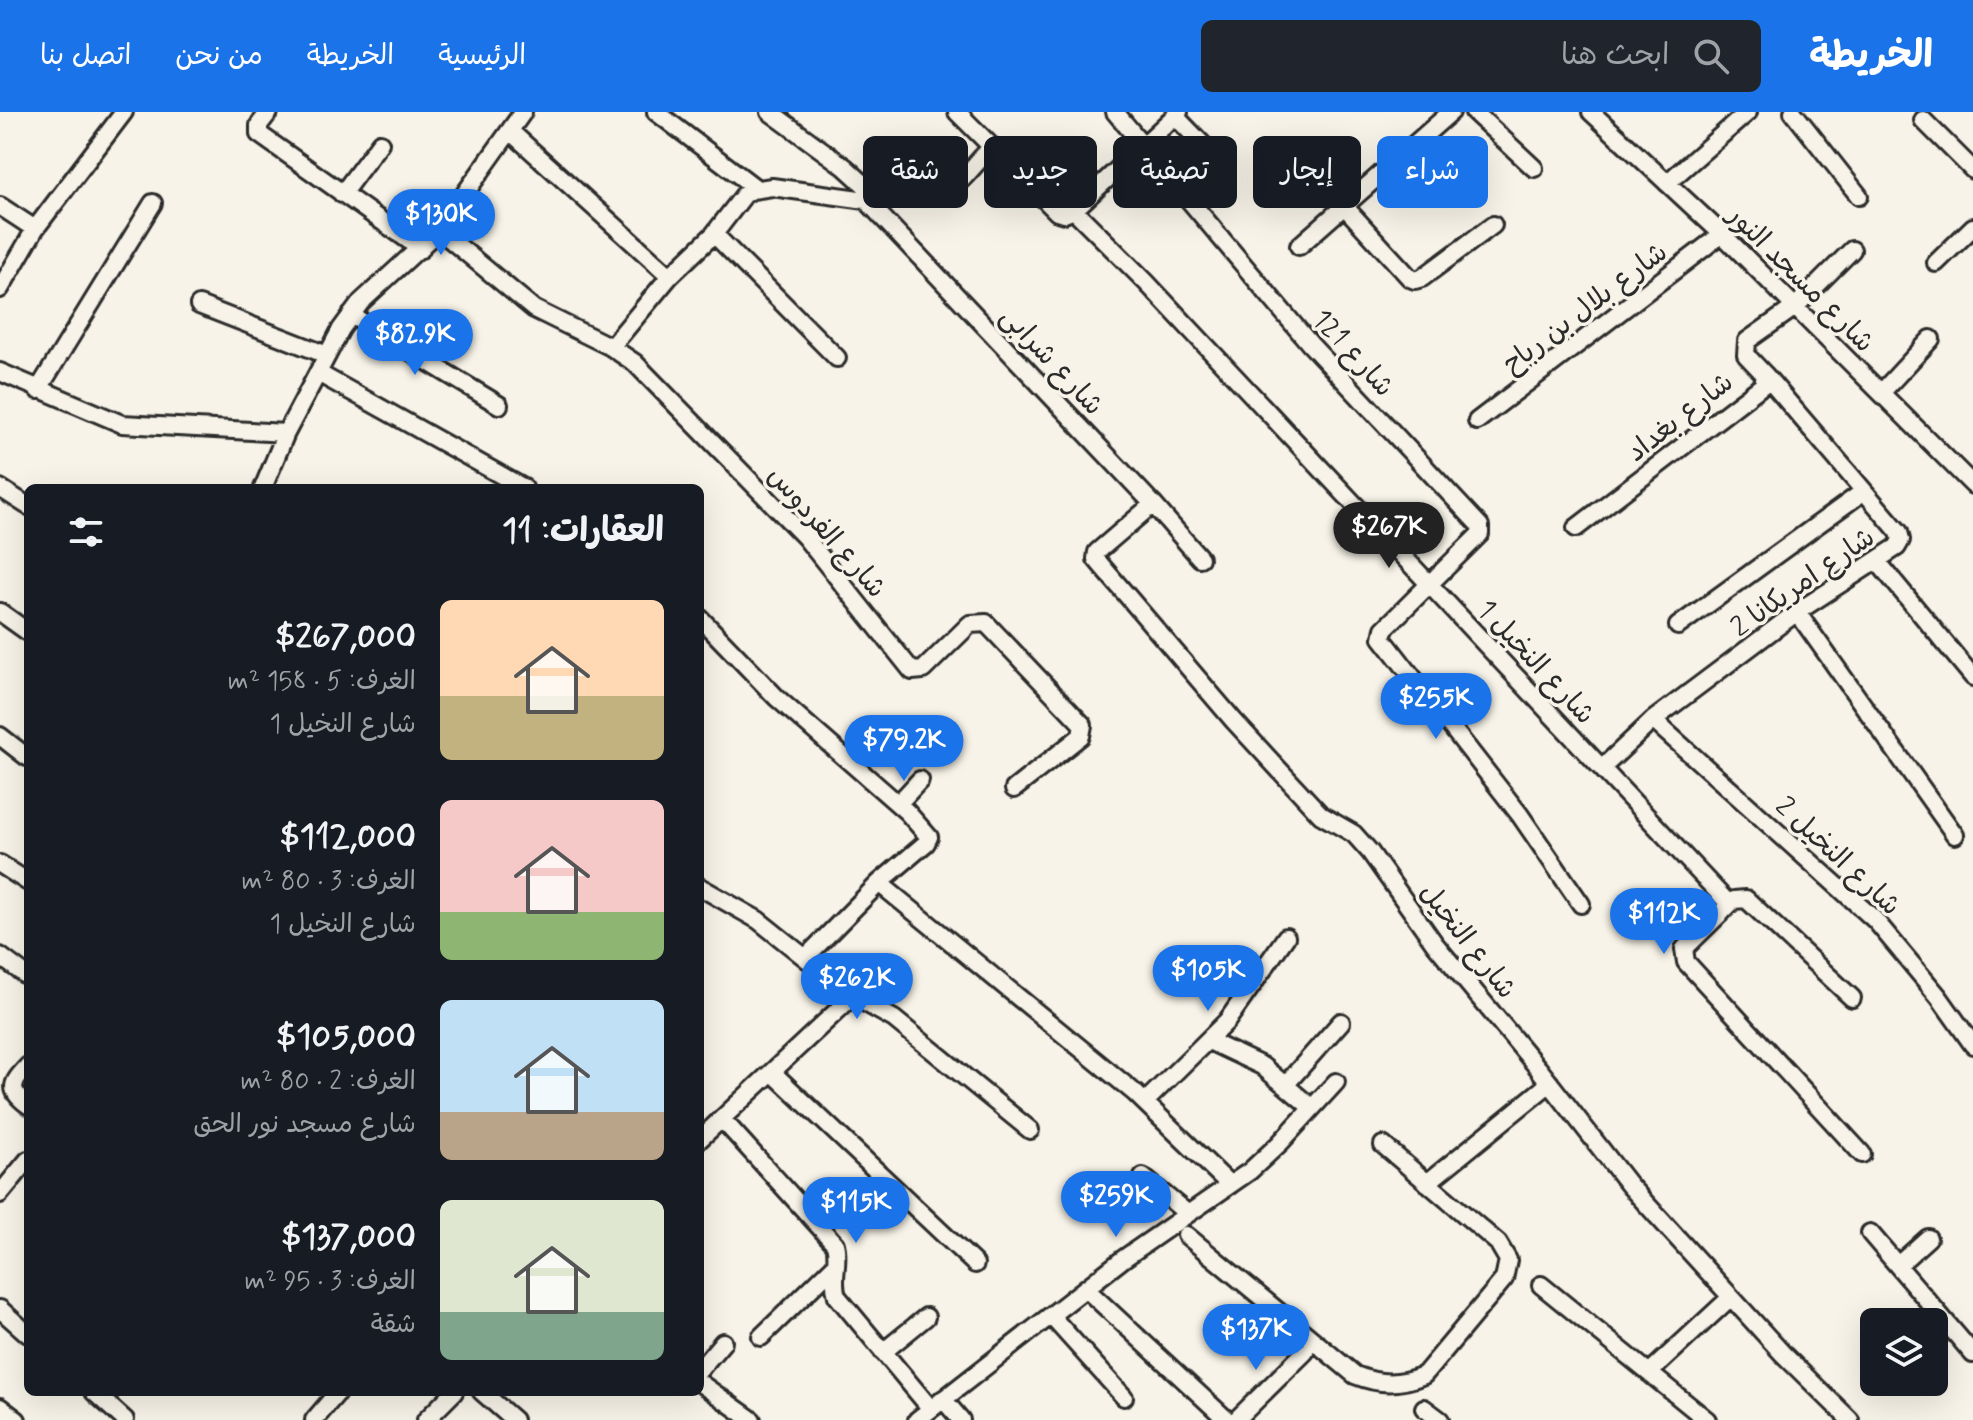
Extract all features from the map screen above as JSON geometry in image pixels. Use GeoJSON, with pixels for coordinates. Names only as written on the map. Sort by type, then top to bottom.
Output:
{"type":"FeatureCollection","features":[{"type":"Feature","properties":{"kind":"street"},"geometry":{"type":"LineString","coordinates":[[0,289],[35,229],[124,112]]}},
{"type":"Feature","properties":{"kind":"street"},"geometry":{"type":"LineString","coordinates":[[269,112],[259,125],[259,134],[421,249]]}},
{"type":"Feature","properties":{"kind":"street"},"geometry":{"type":"LineString","coordinates":[[265,484],[286,433],[351,315],[439,230],[523,112]]}},
{"type":"Feature","properties":{"kind":"street"},"geometry":{"type":"LineString","coordinates":[[656,112],[757,189]]}},
{"type":"Feature","properties":{"kind":"street","name":"شارع شرابى"},"geometry":{"type":"LineString","coordinates":[[770,112],[845,167],[863,188]]}},
{"type":"Feature","properties":{"kind":"street"},"geometry":{"type":"LineString","coordinates":[[957,112],[984,138]]}},
{"type":"Feature","properties":{"kind":"street"},"geometry":{"type":"LineString","coordinates":[[1115,112],[1134,136]]}},
{"type":"Feature","properties":{"kind":"street"},"geometry":{"type":"LineString","coordinates":[[1361,193],[1451,112]]}},
{"type":"Feature","properties":{"kind":"street"},"geometry":{"type":"LineString","coordinates":[[1474,112],[1534,168]]}},
{"type":"Feature","properties":{"kind":"street","name":"شارع مسجد النور"},"geometry":{"type":"LineString","coordinates":[[1591,112],[1722,234],[1971,479]]}},
{"type":"Feature","properties":{"kind":"street"},"geometry":{"type":"LineString","coordinates":[[1667,183],[1748,112]]}},
{"type":"Feature","properties":{"kind":"street"},"geometry":{"type":"LineString","coordinates":[[1793,112],[1859,196]]}},
{"type":"Feature","properties":{"kind":"street"},"geometry":{"type":"LineString","coordinates":[[1155,136],[1177,114],[1196,136]]}},
{"type":"Feature","properties":{"kind":"street"},"geometry":{"type":"LineString","coordinates":[[1923,120],[1973,170]]}},
{"type":"Feature","properties":{"kind":"street"},"geometry":{"type":"LineString","coordinates":[[510,131],[670,276]]}},
{"type":"Feature","properties":{"kind":"street"},"geometry":{"type":"LineString","coordinates":[[342,194],[380,143]]}},
{"type":"Feature","properties":{"kind":"street"},"geometry":{"type":"LineString","coordinates":[[968,174],[984,155]]}},
{"type":"Feature","properties":{"kind":"street"},"geometry":{"type":"LineString","coordinates":[[1053,208],[1064,214],[1074,210],[1113,175]]}},
{"type":"Feature","properties":{"kind":"street"},"geometry":{"type":"LineString","coordinates":[[611,347],[670,276],[714,234],[744,195],[772,187],[863,198]]}},
{"type":"Feature","properties":{"kind":"street"},"geometry":{"type":"LineString","coordinates":[[38,390],[153,203]]}},
{"type":"Feature","properties":{"kind":"street"},"geometry":{"type":"LineString","coordinates":[[0,206],[35,229]]}},
{"type":"Feature","properties":{"kind":"street","name":"شارع شرابى"},"geometry":{"type":"LineString","coordinates":[[881,208],[1200,558]]}},
{"type":"Feature","properties":{"kind":"street","name":"شارع 121"},"geometry":{"type":"LineString","coordinates":[[1194,208],[1310,344],[1480,526],[1480,534],[1429,583]]}},
{"type":"Feature","properties":{"kind":"street"},"geometry":{"type":"LineString","coordinates":[[1299,246],[1344,208]]}},
{"type":"Feature","properties":{"kind":"street"},"geometry":{"type":"LineString","coordinates":[[1346,208],[1415,280],[1493,225]]}},
{"type":"Feature","properties":{"kind":"street","name":"شارع النخيل 1"},"geometry":{"type":"LineString","coordinates":[[1074,210],[1729,904]]}},
{"type":"Feature","properties":{"kind":"street"},"geometry":{"type":"LineString","coordinates":[[1936,263],[1973,227]]}},
{"type":"Feature","properties":{"kind":"street","name":"شارع الفردوس"},"geometry":{"type":"LineString","coordinates":[[439,230],[534,309],[611,347],[645,373],[805,537],[912,671],[923,670],[970,624],[986,623],[1082,722],[1084,729],[1081,736],[1014,789]]}},
{"type":"Feature","properties":{"kind":"street"},"geometry":{"type":"LineString","coordinates":[[714,234],[837,358]]}},
{"type":"Feature","properties":{"kind":"street","name":"شارع بلال بن رباح"},"geometry":{"type":"LineString","coordinates":[[1477,421],[1722,234]]}},
{"type":"Feature","properties":{"kind":"street"},"geometry":{"type":"LineString","coordinates":[[1795,307],[1852,250]]}},
{"type":"Feature","properties":{"kind":"street"},"geometry":{"type":"LineString","coordinates":[[199,305],[327,355]]}},
{"type":"Feature","properties":{"kind":"street","name":"شارع بغداد"},"geometry":{"type":"LineString","coordinates":[[1576,528],[1763,385],[1765,375],[1746,355],[1747,341],[1795,307]]}},
{"type":"Feature","properties":{"kind":"street"},"geometry":{"type":"LineString","coordinates":[[351,315],[499,405]]}},
{"type":"Feature","properties":{"kind":"street"},"geometry":{"type":"LineString","coordinates":[[1881,393],[1931,339]]}},
{"type":"Feature","properties":{"kind":"street"},"geometry":{"type":"LineString","coordinates":[[0,372],[122,424],[286,433]]}},
{"type":"Feature","properties":{"kind":"street"},"geometry":{"type":"LineString","coordinates":[[318,373],[517,484]]}},
{"type":"Feature","properties":{"kind":"street","name":"شارع امريكانا 2"},"geometry":{"type":"LineString","coordinates":[[1602,768],[1653,720],[1797,612],[1897,547],[1901,540],[1899,532],[1765,375]]}},
{"type":"Feature","properties":{"kind":"street"},"geometry":{"type":"LineString","coordinates":[[0,488],[24,503]]}},
{"type":"Feature","properties":{"kind":"street"},"geometry":{"type":"LineString","coordinates":[[1678,626],[1864,491]]}},
{"type":"Feature","properties":{"kind":"street","name":"شارع النخيل"},"geometry":{"type":"LineString","coordinates":[[1153,504],[1097,552],[1096,559],[1234,721],[1321,815],[1354,834],[1370,852],[1435,944],[1550,1083],[1629,1185],[1783,1354],[1850,1420]]}},
{"type":"Feature","properties":{"kind":"street"},"geometry":{"type":"LineString","coordinates":[[1877,561],[1973,677]]}},
{"type":"Feature","properties":{"kind":"street"},"geometry":{"type":"LineString","coordinates":[[1429,583],[1384,629],[1382,638],[1520,815],[1581,904]]}},
{"type":"Feature","properties":{"kind":"street"},"geometry":{"type":"LineString","coordinates":[[0,612],[24,629]]}},
{"type":"Feature","properties":{"kind":"street"},"geometry":{"type":"LineString","coordinates":[[1797,612],[1955,835]]}},
{"type":"Feature","properties":{"kind":"street"},"geometry":{"type":"LineString","coordinates":[[704,622],[777,698],[927,832],[928,839],[879,883],[806,957]]}},
{"type":"Feature","properties":{"kind":"street","name":"شارع النخيل 2"},"geometry":{"type":"LineString","coordinates":[[1653,720],[1875,920],[1939,997],[1973,1045]]}},
{"type":"Feature","properties":{"kind":"street"},"geometry":{"type":"LineString","coordinates":[[0,736],[24,755]]}},
{"type":"Feature","properties":{"kind":"street"},"geometry":{"type":"LineString","coordinates":[[898,804],[920,780]]}},
{"type":"Feature","properties":{"kind":"street"},"geometry":{"type":"LineString","coordinates":[[0,864],[24,879]]}},
{"type":"Feature","properties":{"kind":"street"},"geometry":{"type":"LineString","coordinates":[[879,883],[1145,1102],[1230,1185]]}},
{"type":"Feature","properties":{"kind":"street"},"geometry":{"type":"LineString","coordinates":[[704,889],[758,920],[853,996],[894,1019],[1030,1130]]}},
{"type":"Feature","properties":{"kind":"street"},"geometry":{"type":"LineString","coordinates":[[1852,998],[1750,901],[1738,898],[1729,904],[1686,945],[1684,958],[1862,1154]]}},
{"type":"Feature","properties":{"kind":"street"},"geometry":{"type":"LineString","coordinates":[[1145,1102],[1227,1021],[1286,937]]}},
{"type":"Feature","properties":{"kind":"street"},"geometry":{"type":"LineString","coordinates":[[0,956],[24,974]]}},
{"type":"Feature","properties":{"kind":"street"},"geometry":{"type":"LineString","coordinates":[[704,1135],[853,996]]}},
{"type":"Feature","properties":{"kind":"street"},"geometry":{"type":"LineString","coordinates":[[1286,1084],[1341,1022]]}},
{"type":"Feature","properties":{"kind":"street"},"geometry":{"type":"LineString","coordinates":[[1209,1041],[1262,1066],[1312,1108]]}},
{"type":"Feature","properties":{"kind":"street"},"geometry":{"type":"LineString","coordinates":[[24,1070],[13,1087],[15,1094],[24,1102]]}},
{"type":"Feature","properties":{"kind":"street"},"geometry":{"type":"LineString","coordinates":[[773,1073],[975,1264]]}},
{"type":"Feature","properties":{"kind":"street"},"geometry":{"type":"LineString","coordinates":[[917,1420],[1123,1259],[1250,1171],[1336,1082]]}},
{"type":"Feature","properties":{"kind":"street"},"geometry":{"type":"LineString","coordinates":[[1427,1183],[1550,1083]]}},
{"type":"Feature","properties":{"kind":"street"},"geometry":{"type":"LineString","coordinates":[[722,1119],[835,1244],[838,1255],[834,1287],[837,1296],[883,1352],[937,1404],[961,1420]]}},
{"type":"Feature","properties":{"kind":"street"},"geometry":{"type":"LineString","coordinates":[[1186,1235],[1355,1375],[1381,1383],[1408,1381],[1424,1375],[1504,1279],[1508,1260],[1498,1243],[1383,1145]]}},
{"type":"Feature","properties":{"kind":"street"},"geometry":{"type":"LineString","coordinates":[[0,1194],[24,1165]]}},
{"type":"Feature","properties":{"kind":"street"},"geometry":{"type":"LineString","coordinates":[[1143,1177],[1188,1214]]}},
{"type":"Feature","properties":{"kind":"street"},"geometry":{"type":"LineString","coordinates":[[1870,1233],[1973,1354]]}},
{"type":"Feature","properties":{"kind":"street"},"geometry":{"type":"LineString","coordinates":[[1898,1265],[1928,1238]]}},
{"type":"Feature","properties":{"kind":"street"},"geometry":{"type":"LineString","coordinates":[[761,1337],[835,1265]]}},
{"type":"Feature","properties":{"kind":"street"},"geometry":{"type":"LineString","coordinates":[[1541,1285],[1707,1420]]}},
{"type":"Feature","properties":{"kind":"street"},"geometry":{"type":"LineString","coordinates":[[1086,1289],[1227,1420]]}},
{"type":"Feature","properties":{"kind":"street"},"geometry":{"type":"LineString","coordinates":[[1649,1373],[1731,1297]]}},
{"type":"Feature","properties":{"kind":"street"},"geometry":{"type":"LineString","coordinates":[[0,1309],[24,1330]]}},
{"type":"Feature","properties":{"kind":"street"},"geometry":{"type":"LineString","coordinates":[[883,1352],[926,1317]]}},
{"type":"Feature","properties":{"kind":"street"},"geometry":{"type":"LineString","coordinates":[[1052,1317],[1124,1397]]}},
{"type":"Feature","properties":{"kind":"street"},"geometry":{"type":"LineString","coordinates":[[704,1364],[723,1342]]}},
{"type":"Feature","properties":{"kind":"street"},"geometry":{"type":"LineString","coordinates":[[1236,1420],[1305,1352]]}},
{"type":"Feature","properties":{"kind":"street"},"geometry":{"type":"LineString","coordinates":[[704,1386],[752,1420]]}},
{"type":"Feature","properties":{"kind":"street"},"geometry":{"type":"LineString","coordinates":[[98,1396],[125,1420]]}},
{"type":"Feature","properties":{"kind":"street"},"geometry":{"type":"LineString","coordinates":[[316,1419],[335,1396]]}},
{"type":"Feature","properties":{"kind":"street"},"geometry":{"type":"LineString","coordinates":[[426,1420],[450,1396]]}},
{"type":"Feature","properties":{"kind":"street"},"geometry":{"type":"LineString","coordinates":[[487,1396],[514,1420]]}},
{"type":"Feature","properties":{"kind":"street"},"geometry":{"type":"LineString","coordinates":[[0,1407],[17,1420]]}},
{"type":"Feature","properties":{"kind":"street"},"geometry":{"type":"LineString","coordinates":[[1424,1408],[1440,1420]]}}]}
